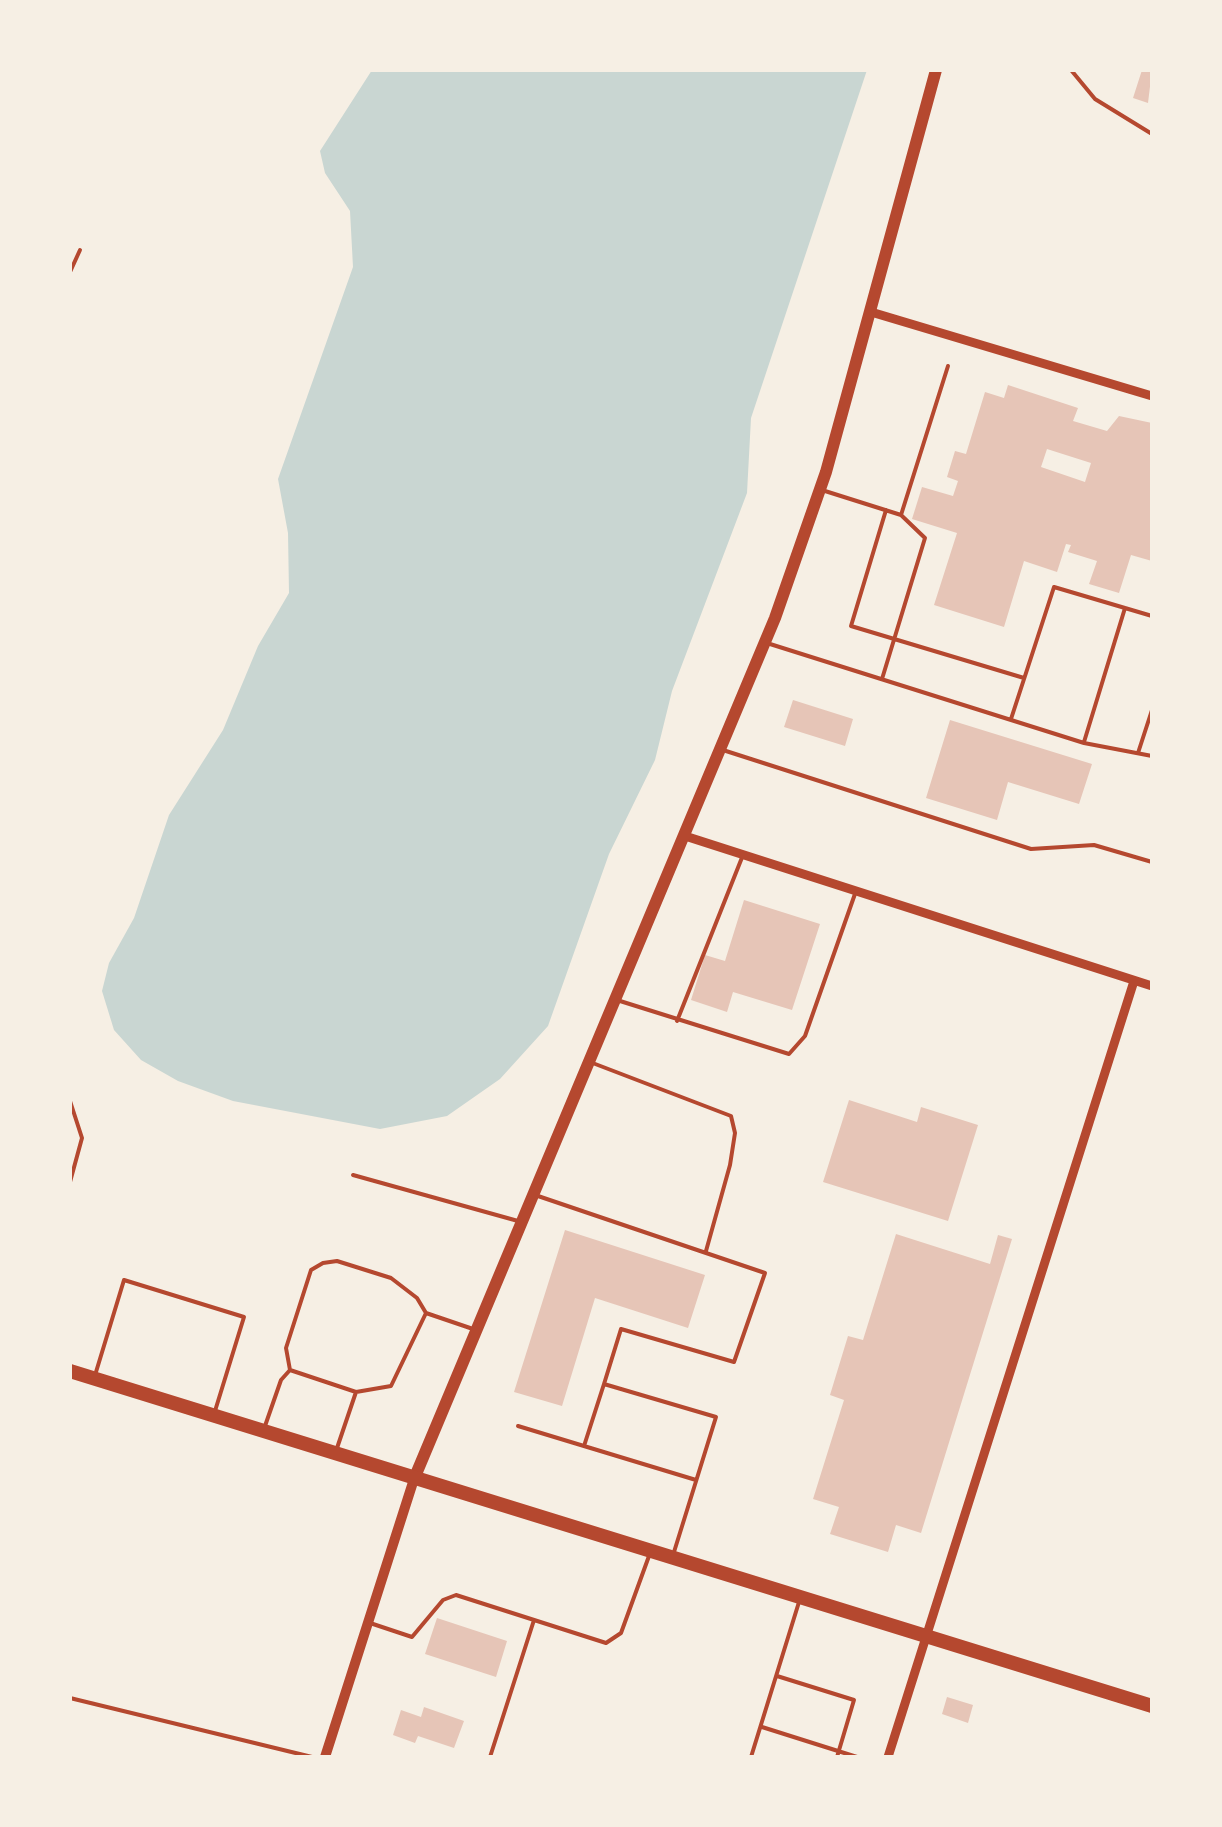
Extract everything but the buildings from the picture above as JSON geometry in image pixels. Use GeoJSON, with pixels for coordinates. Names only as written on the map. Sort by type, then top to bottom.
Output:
{"type":"FeatureCollection","features":[{"type":"Feature","properties":{"kind":"main road"},"geometry":{"type":"LineString","coordinates":[[414,1479],[765,642],[820,490],[936,70]]}},
{"type":"Feature","properties":{"kind":"main road"},"geometry":{"type":"LineString","coordinates":[[70,1370],[1152,1706]]}},
{"type":"Feature","properties":{"kind":"street"},"geometry":{"type":"LineString","coordinates":[[871,312],[1152,396]]}},
{"type":"Feature","properties":{"kind":"street"},"geometry":{"type":"LineString","coordinates":[[685,836],[1152,986]]}},
{"type":"Feature","properties":{"kind":"street"},"geometry":{"type":"LineString","coordinates":[[888,1757],[1134,981]]}},
{"type":"Feature","properties":{"kind":"street"},"geometry":{"type":"LineString","coordinates":[[325,1757],[414,1479]]}},
{"type":"Feature","properties":{"kind":"lane"},"geometry":{"type":"LineString","coordinates":[[1071,70],[1095,100],[1152,134]]}},
{"type":"Feature","properties":{"kind":"lane"},"geometry":{"type":"LineString","coordinates":[[70,272],[80,250]]}},
{"type":"Feature","properties":{"kind":"lane"},"geometry":{"type":"LineString","coordinates":[[902,515],[948,366]]}},
{"type":"Feature","properties":{"kind":"lane"},"geometry":{"type":"LineString","coordinates":[[820,490],[902,515],[925,538],[882,678]]}},
{"type":"Feature","properties":{"kind":"lane"},"geometry":{"type":"LineString","coordinates":[[886,510],[851,626],[1024,678]]}},
{"type":"Feature","properties":{"kind":"lane"},"geometry":{"type":"LineString","coordinates":[[1011,719],[1054,587],[1152,616]]}},
{"type":"Feature","properties":{"kind":"lane"},"geometry":{"type":"LineString","coordinates":[[1084,742],[1126,608]]}},
{"type":"Feature","properties":{"kind":"lane"},"geometry":{"type":"LineString","coordinates":[[765,642],[1084,742],[1152,756]]}},
{"type":"Feature","properties":{"kind":"lane"},"geometry":{"type":"LineString","coordinates":[[1138,753],[1152,710]]}},
{"type":"Feature","properties":{"kind":"lane"},"geometry":{"type":"LineString","coordinates":[[721,750],[1031,849],[1094,845],[1152,862]]}},
{"type":"Feature","properties":{"kind":"lane"},"geometry":{"type":"LineString","coordinates":[[677,1021],[743,855]]}},
{"type":"Feature","properties":{"kind":"lane"},"geometry":{"type":"LineString","coordinates":[[616,1000],[774,1051],[788,1054],[797,1050],[856,891]]}},
{"type":"Feature","properties":{"kind":"lane"},"geometry":{"type":"LineString","coordinates":[[590,1062],[731,1116],[735,1133],[730,1165],[705,1253]]}},
{"type":"Feature","properties":{"kind":"lane"},"geometry":{"type":"LineString","coordinates":[[70,1102],[77,1112],[82,1138],[70,1182]]}},
{"type":"Feature","properties":{"kind":"lane"},"geometry":{"type":"LineString","coordinates":[[353,1175],[523,1222]]}},
{"type":"Feature","properties":{"kind":"lane"},"geometry":{"type":"LineString","coordinates":[[534,1195],[764,1273],[734,1362],[622,1329],[584,1448]]}},
{"type":"Feature","properties":{"kind":"lane"},"geometry":{"type":"LineString","coordinates":[[263,1432],[282,1380],[290,1370],[286,1348],[311,1270],[323,1263],[337,1262],[391,1278],[417,1298],[426,1313],[477,1331]]}},
{"type":"Feature","properties":{"kind":"lane"},"geometry":{"type":"LineString","coordinates":[[94,1378],[124,1280],[244,1317],[214,1416]]}},
{"type":"Feature","properties":{"kind":"lane"},"geometry":{"type":"LineString","coordinates":[[290,1370],[356,1392],[391,1386],[426,1313]]}},
{"type":"Feature","properties":{"kind":"lane"},"geometry":{"type":"LineString","coordinates":[[604,1384],[716,1417],[672,1559]]}},
{"type":"Feature","properties":{"kind":"lane"},"geometry":{"type":"LineString","coordinates":[[335,1454],[356,1392]]}},
{"type":"Feature","properties":{"kind":"lane"},"geometry":{"type":"LineString","coordinates":[[518,1426],[696,1481]]}},
{"type":"Feature","properties":{"kind":"lane"},"geometry":{"type":"LineString","coordinates":[[368,1622],[412,1637],[443,1600],[456,1596],[606,1644],[621,1633],[650,1552]]}},
{"type":"Feature","properties":{"kind":"lane"},"geometry":{"type":"LineString","coordinates":[[751,1757],[800,1598]]}},
{"type":"Feature","properties":{"kind":"lane"},"geometry":{"type":"LineString","coordinates":[[490,1757],[534,1620]]}},
{"type":"Feature","properties":{"kind":"lane"},"geometry":{"type":"LineString","coordinates":[[776,1676],[854,1700],[838,1754]]}},
{"type":"Feature","properties":{"kind":"lane"},"geometry":{"type":"LineString","coordinates":[[70,1698],[312,1757]]}},
{"type":"Feature","properties":{"kind":"lane"},"geometry":{"type":"LineString","coordinates":[[760,1727],[858,1757]]}},
{"type":"Feature","properties":{"kind":"shaded area"},"geometry":{"type":"Polygon","coordinates":[[[372,70],[867,70],[751,418],[747,493],[672,691],[655,760],[609,854],[548,1026],[500,1079],[447,1116],[380,1129],[233,1101],[178,1081],[141,1060],[114,1030],[102,991],[109,963],[134,918],[169,815],[223,730],[258,646],[289,593],[288,533],[278,479],[353,267],[350,211],[325,173],[320,151],[372,70]]]}}]}
